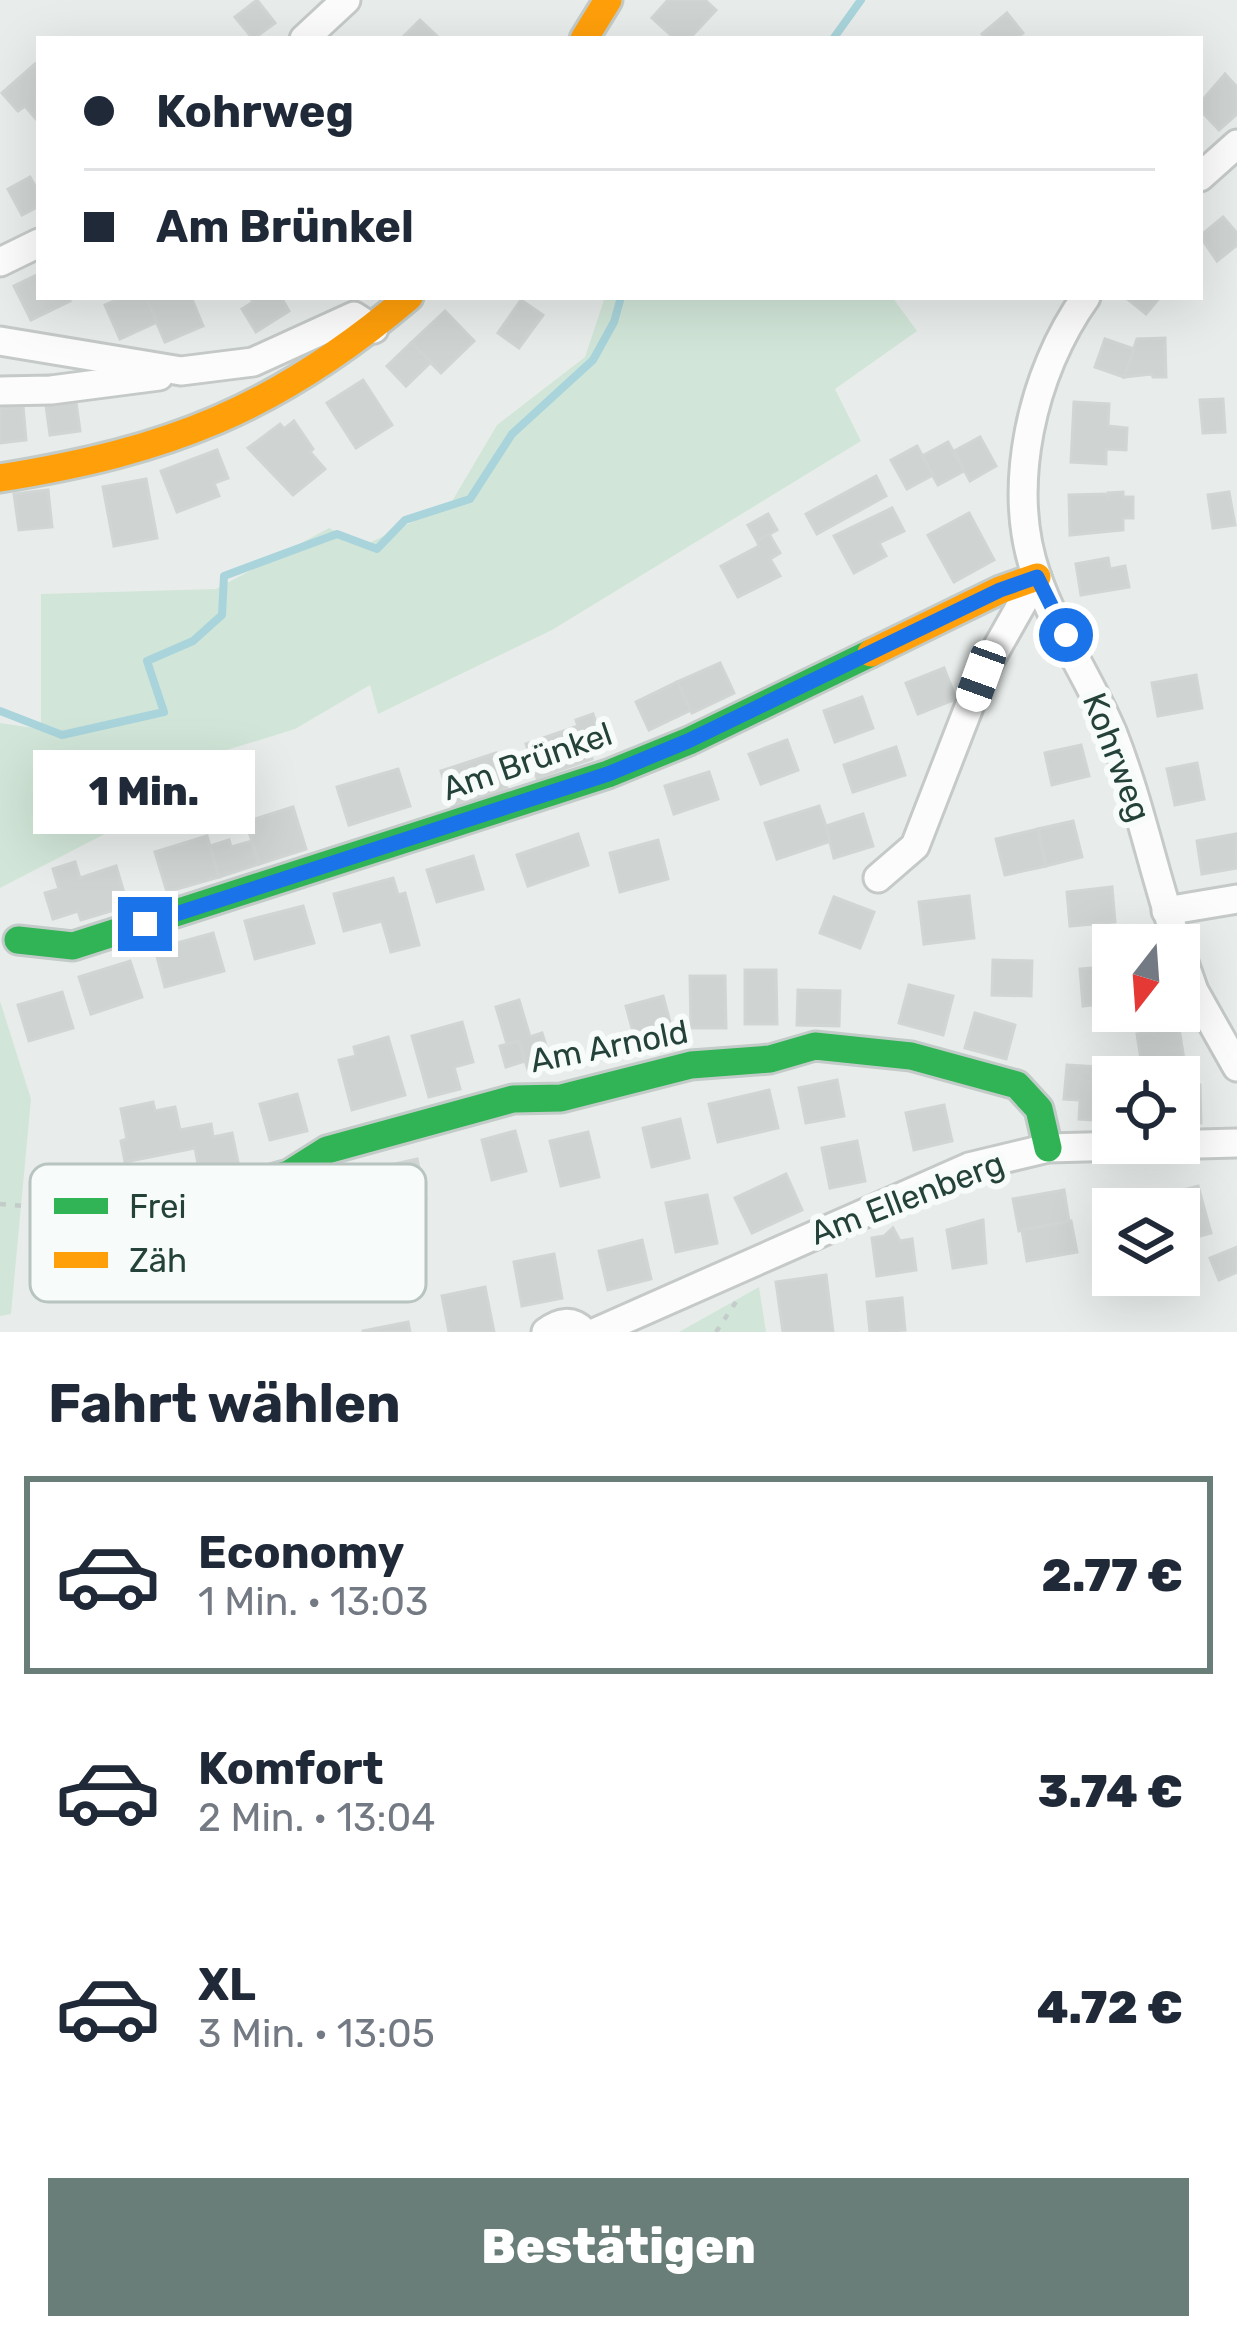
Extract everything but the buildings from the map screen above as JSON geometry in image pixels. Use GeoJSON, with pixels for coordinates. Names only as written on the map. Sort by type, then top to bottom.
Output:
{"type":"FeatureCollection","features":[{"type":"Feature","properties":{"kind":"street"},"geometry":{"type":"LineString","coordinates":[[307,36],[346,0]]}},
{"type":"Feature","properties":{"kind":"street"},"geometry":{"type":"LineString","coordinates":[[586,36],[608,0]]}},
{"type":"Feature","properties":{"kind":"street"},"geometry":{"type":"LineString","coordinates":[[1203,174],[1237,144]]}},
{"type":"Feature","properties":{"kind":"street"},"geometry":{"type":"LineString","coordinates":[[0,262],[36,244]]}},
{"type":"Feature","properties":{"kind":"street"},"geometry":{"type":"LineString","coordinates":[[0,478],[74,468],[158,446],[241,415],[374,329],[406,300]]}},
{"type":"Feature","properties":{"kind":"street","name":"Kohrweg"},"geometry":{"type":"LineString","coordinates":[[1084,300],[1049,364],[1037,398],[1025,525],[1037,577],[1112,730],[1171,924]]}},
{"type":"Feature","properties":{"kind":"street"},"geometry":{"type":"LineString","coordinates":[[0,391],[109,384],[253,362],[354,316],[374,329]]}},
{"type":"Feature","properties":{"kind":"street"},"geometry":{"type":"LineString","coordinates":[[0,341],[181,371]]}},
{"type":"Feature","properties":{"kind":"street"},"geometry":{"type":"LineString","coordinates":[[878,878],[915,846],[981,676],[1037,577]]}},
{"type":"Feature","properties":{"kind":"street","name":"Am Brünkel"},"geometry":{"type":"LineString","coordinates":[[18,940],[73,946],[608,774],[688,741],[980,599],[1037,577]]}},
{"type":"Feature","properties":{"kind":"street"},"geometry":{"type":"LineString","coordinates":[[1166,911],[1237,899]]}},
{"type":"Feature","properties":{"kind":"street","name":"Kohrweg"},"geometry":{"type":"LineString","coordinates":[[1200,1001],[1237,1066]]}},
{"type":"Feature","properties":{"kind":"street","name":"Am Arnold"},"geometry":{"type":"LineString","coordinates":[[305,1164],[327,1150],[513,1099],[561,1098],[691,1065],[770,1059],[815,1046],[911,1056],[1017,1085],[1039,1108],[1048,1148]]}},
{"type":"Feature","properties":{"kind":"street","name":"Am Ellenberg"},"geometry":{"type":"LineString","coordinates":[[596,1332],[969,1167],[1048,1148],[1237,1143]]}},
{"type":"Feature","properties":{"kind":"street"},"geometry":{"type":"LineString","coordinates":[[546,1332],[556,1324],[568,1323],[584,1332]]}},
{"type":"Feature","properties":{"kind":"path"},"geometry":{"type":"LineString","coordinates":[[0,1204],[30,1206]]}},
{"type":"Feature","properties":{"kind":"green space"},"geometry":{"type":"Polygon","coordinates":[[[604,300],[894,300],[917,331],[835,389],[861,441],[552,630],[378,714],[370,685],[295,729],[162,770],[182,807],[124,824],[0,888],[0,723],[41,729],[41,594],[216,589],[329,528],[363,546],[451,503],[497,425],[585,357],[604,300]]]}},
{"type":"Feature","properties":{"kind":"green space"},"geometry":{"type":"Polygon","coordinates":[[[0,1001],[31,1099],[11,1314],[0,1316],[0,1001]]]}},
{"type":"Feature","properties":{"kind":"green space"},"geometry":{"type":"Polygon","coordinates":[[[759,1287],[766,1332],[679,1332],[759,1287]]]}},
{"type":"Feature","properties":{"kind":"waterway"},"geometry":{"type":"LineString","coordinates":[[835,36],[861,0]]}},
{"type":"Feature","properties":{"kind":"waterway"},"geometry":{"type":"LineString","coordinates":[[0,711],[62,735],[164,712],[147,661],[193,641],[222,615],[224,576],[337,534],[377,549],[405,520],[470,499],[512,434],[593,360],[620,300]]}},
{"type":"Feature","properties":{"kind":"traffic: fast"},"geometry":{"type":"LineString","coordinates":[[18,940],[73,946],[608,774],[689,741],[871,653]]}},
{"type":"Feature","properties":{"kind":"traffic: fast"},"geometry":{"type":"LineString","coordinates":[[305,1164],[327,1150],[513,1099],[561,1098],[691,1065],[770,1059],[815,1046],[911,1056],[1017,1085],[1039,1109],[1048,1148]]}},
{"type":"Feature","properties":{"kind":"traffic: slow"},"geometry":{"type":"LineString","coordinates":[[586,36],[608,0]]}},
{"type":"Feature","properties":{"kind":"traffic: slow"},"geometry":{"type":"LineString","coordinates":[[0,478],[117,454],[218,419],[313,369],[405,300]]}},
{"type":"Feature","properties":{"kind":"traffic: slow"},"geometry":{"type":"LineString","coordinates":[[871,653],[1037,577]]}},
{"type":"Feature","properties":{"kind":"route"},"geometry":{"type":"LineString","coordinates":[[145,924],[608,774],[688,741],[1000,590],[1037,577],[1066,635]]}}]}
